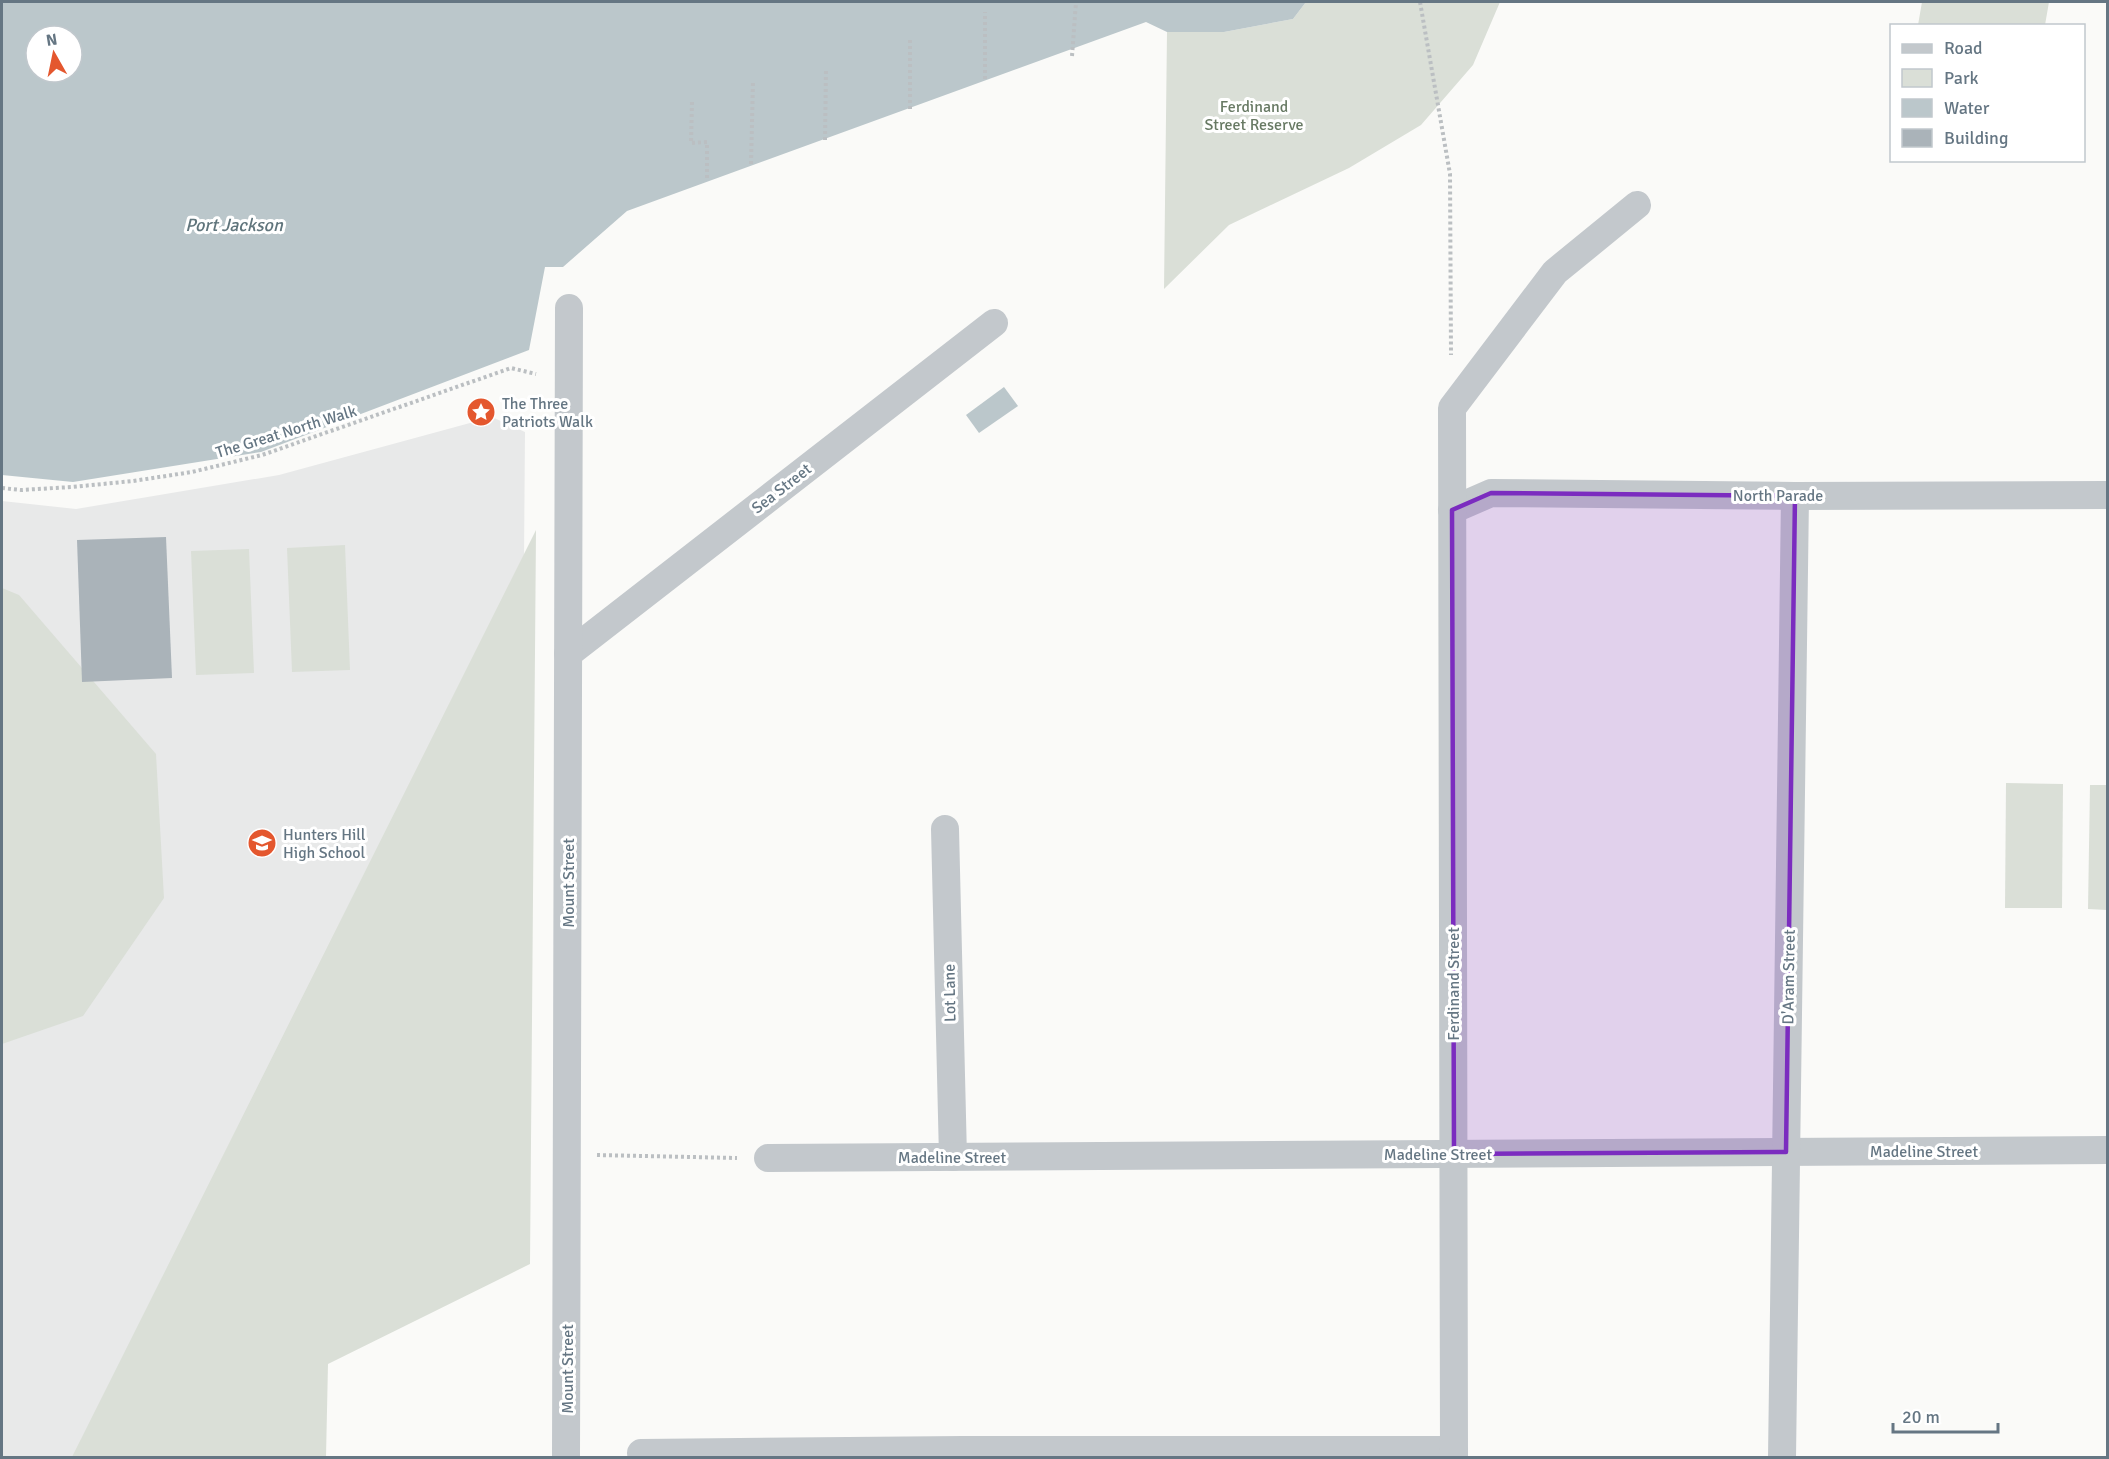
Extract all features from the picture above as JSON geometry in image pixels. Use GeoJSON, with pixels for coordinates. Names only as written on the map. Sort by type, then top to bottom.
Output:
{"type":"FeatureCollection","features":[{"type":"Feature","properties":{"kind":"street","name":"Ferdinand Street"},"geometry":{"type":"LineString","coordinates":[[1454,1454],[1452,408],[1555,273],[1637,205]]}},
{"type":"Feature","properties":{"kind":"street","name":"Mount Street"},"geometry":{"type":"LineString","coordinates":[[566,1458],[569,308]]}},
{"type":"Feature","properties":{"kind":"street","name":"Sea Street"},"geometry":{"type":"LineString","coordinates":[[568,654],[994,322]]}},
{"type":"Feature","properties":{"kind":"street","name":"North Parade"},"geometry":{"type":"LineString","coordinates":[[1452,510],[1491,493],[1795,496],[2108,495]]}},
{"type":"Feature","properties":{"kind":"street","name":"D'Aram Street"},"geometry":{"type":"LineString","coordinates":[[1782,1458],[1795,496]]}},
{"type":"Feature","properties":{"kind":"street","name":"Lot Lane"},"geometry":{"type":"LineString","coordinates":[[945,829],[953,1157]]}},
{"type":"Feature","properties":{"kind":"street","name":"Madeline Street"},"geometry":{"type":"LineString","coordinates":[[768,1158],[2108,1150]]}},
{"type":"Feature","properties":{"kind":"street"},"geometry":{"type":"LineString","coordinates":[[640,1453],[963,1450],[1454,1454]]}},
{"type":"Feature","properties":{"kind":"path"},"geometry":{"type":"LineString","coordinates":[[1072,56],[1076,2]]}},
{"type":"Feature","properties":{"kind":"path"},"geometry":{"type":"LineString","coordinates":[[1420,2],[1450,174],[1452,358]]}},
{"type":"Feature","properties":{"kind":"path"},"geometry":{"type":"LineString","coordinates":[[985,12],[985,79]]}},
{"type":"Feature","properties":{"kind":"path"},"geometry":{"type":"LineString","coordinates":[[910,39],[910,109]]}},
{"type":"Feature","properties":{"kind":"path"},"geometry":{"type":"LineString","coordinates":[[825,140],[826,69]]}},
{"type":"Feature","properties":{"kind":"path"},"geometry":{"type":"LineString","coordinates":[[751,164],[753,81]]}},
{"type":"Feature","properties":{"kind":"path"},"geometry":{"type":"LineString","coordinates":[[692,102],[691,142],[707,142],[707,181]]}},
{"type":"Feature","properties":{"kind":"path","name":"The Great North Walk"},"geometry":{"type":"LineString","coordinates":[[2,488],[21,490],[72,488],[192,472],[262,455],[511,368],[569,381]]}},
{"type":"Feature","properties":{"kind":"path"},"geometry":{"type":"LineString","coordinates":[[567,1154],[768,1158]]}},
{"type":"Feature","properties":{"kind":"highlighted area"},"geometry":{"type":"Polygon","coordinates":[[[1491,493],[1795,496],[1786,1152],[1454,1154],[1452,510],[1491,493]]]}},
{"type":"Feature","properties":{"kind":"shaded area","name":"Hunters Hill High School"},"geometry":{"type":"Polygon","coordinates":[[[492,417],[525,432],[519,1196],[216,1457],[2,1458],[2,501],[76,509],[279,475],[492,417]]]}},
{"type":"Feature","properties":{"kind":"green space","name":"Ferdinand Street Reserve"},"geometry":{"type":"Polygon","coordinates":[[[1306,2],[1500,2],[1473,65],[1421,125],[1349,168],[1229,225],[1164,289],[1167,32],[1224,32],[1293,19],[1306,2]]]}},
{"type":"Feature","properties":{"kind":"green space"},"geometry":{"type":"Polygon","coordinates":[[[1922,2],[2049,2],[2045,24],[1918,24],[1922,2]]]}},
{"type":"Feature","properties":{"kind":"green space"},"geometry":{"type":"Polygon","coordinates":[[[536,530],[530,1264],[328,1364],[326,1457],[72,1457],[536,530]]]}},
{"type":"Feature","properties":{"kind":"green space"},"geometry":{"type":"Polygon","coordinates":[[[345,545],[350,670],[292,672],[287,548],[345,545]]]}},
{"type":"Feature","properties":{"kind":"green space"},"geometry":{"type":"Polygon","coordinates":[[[249,549],[254,673],[196,675],[191,551],[249,549]]]}},
{"type":"Feature","properties":{"kind":"green space"},"geometry":{"type":"Polygon","coordinates":[[[2,588],[19,595],[156,754],[164,898],[83,1016],[2,1044],[2,588]]]}},
{"type":"Feature","properties":{"kind":"green space"},"geometry":{"type":"Polygon","coordinates":[[[2006,783],[2063,784],[2062,908],[2005,908],[2006,783]]]}},
{"type":"Feature","properties":{"kind":"green space"},"geometry":{"type":"Polygon","coordinates":[[[2090,785],[2107,785],[2107,910],[2088,909],[2090,785]]]}},
{"type":"Feature","properties":{"kind":"water","name":"Port Jackson"},"geometry":{"type":"Polygon","coordinates":[[[2,2],[1306,2],[1293,19],[1224,32],[1167,32],[1146,22],[627,211],[563,267],[545,267],[529,350],[261,452],[73,482],[2,475],[2,2]]]}},
{"type":"Feature","properties":{"kind":"water"},"geometry":{"type":"Polygon","coordinates":[[[1004,387],[1018,406],[979,433],[966,415],[1004,387]]]}},
{"type":"Feature","properties":{"kind":"building"},"geometry":{"type":"Polygon","coordinates":[[[166,537],[172,678],[82,682],[77,540],[166,537]]]}},
{"type":"Feature","properties":{"kind":"place","name":"The Three Patriots Walk"},"geometry":{"type":"Point","coordinates":[481,412]}},
{"type":"Feature","properties":{"kind":"place","name":"Hunters Hill High School"},"geometry":{"type":"Point","coordinates":[262,843]}}]}
